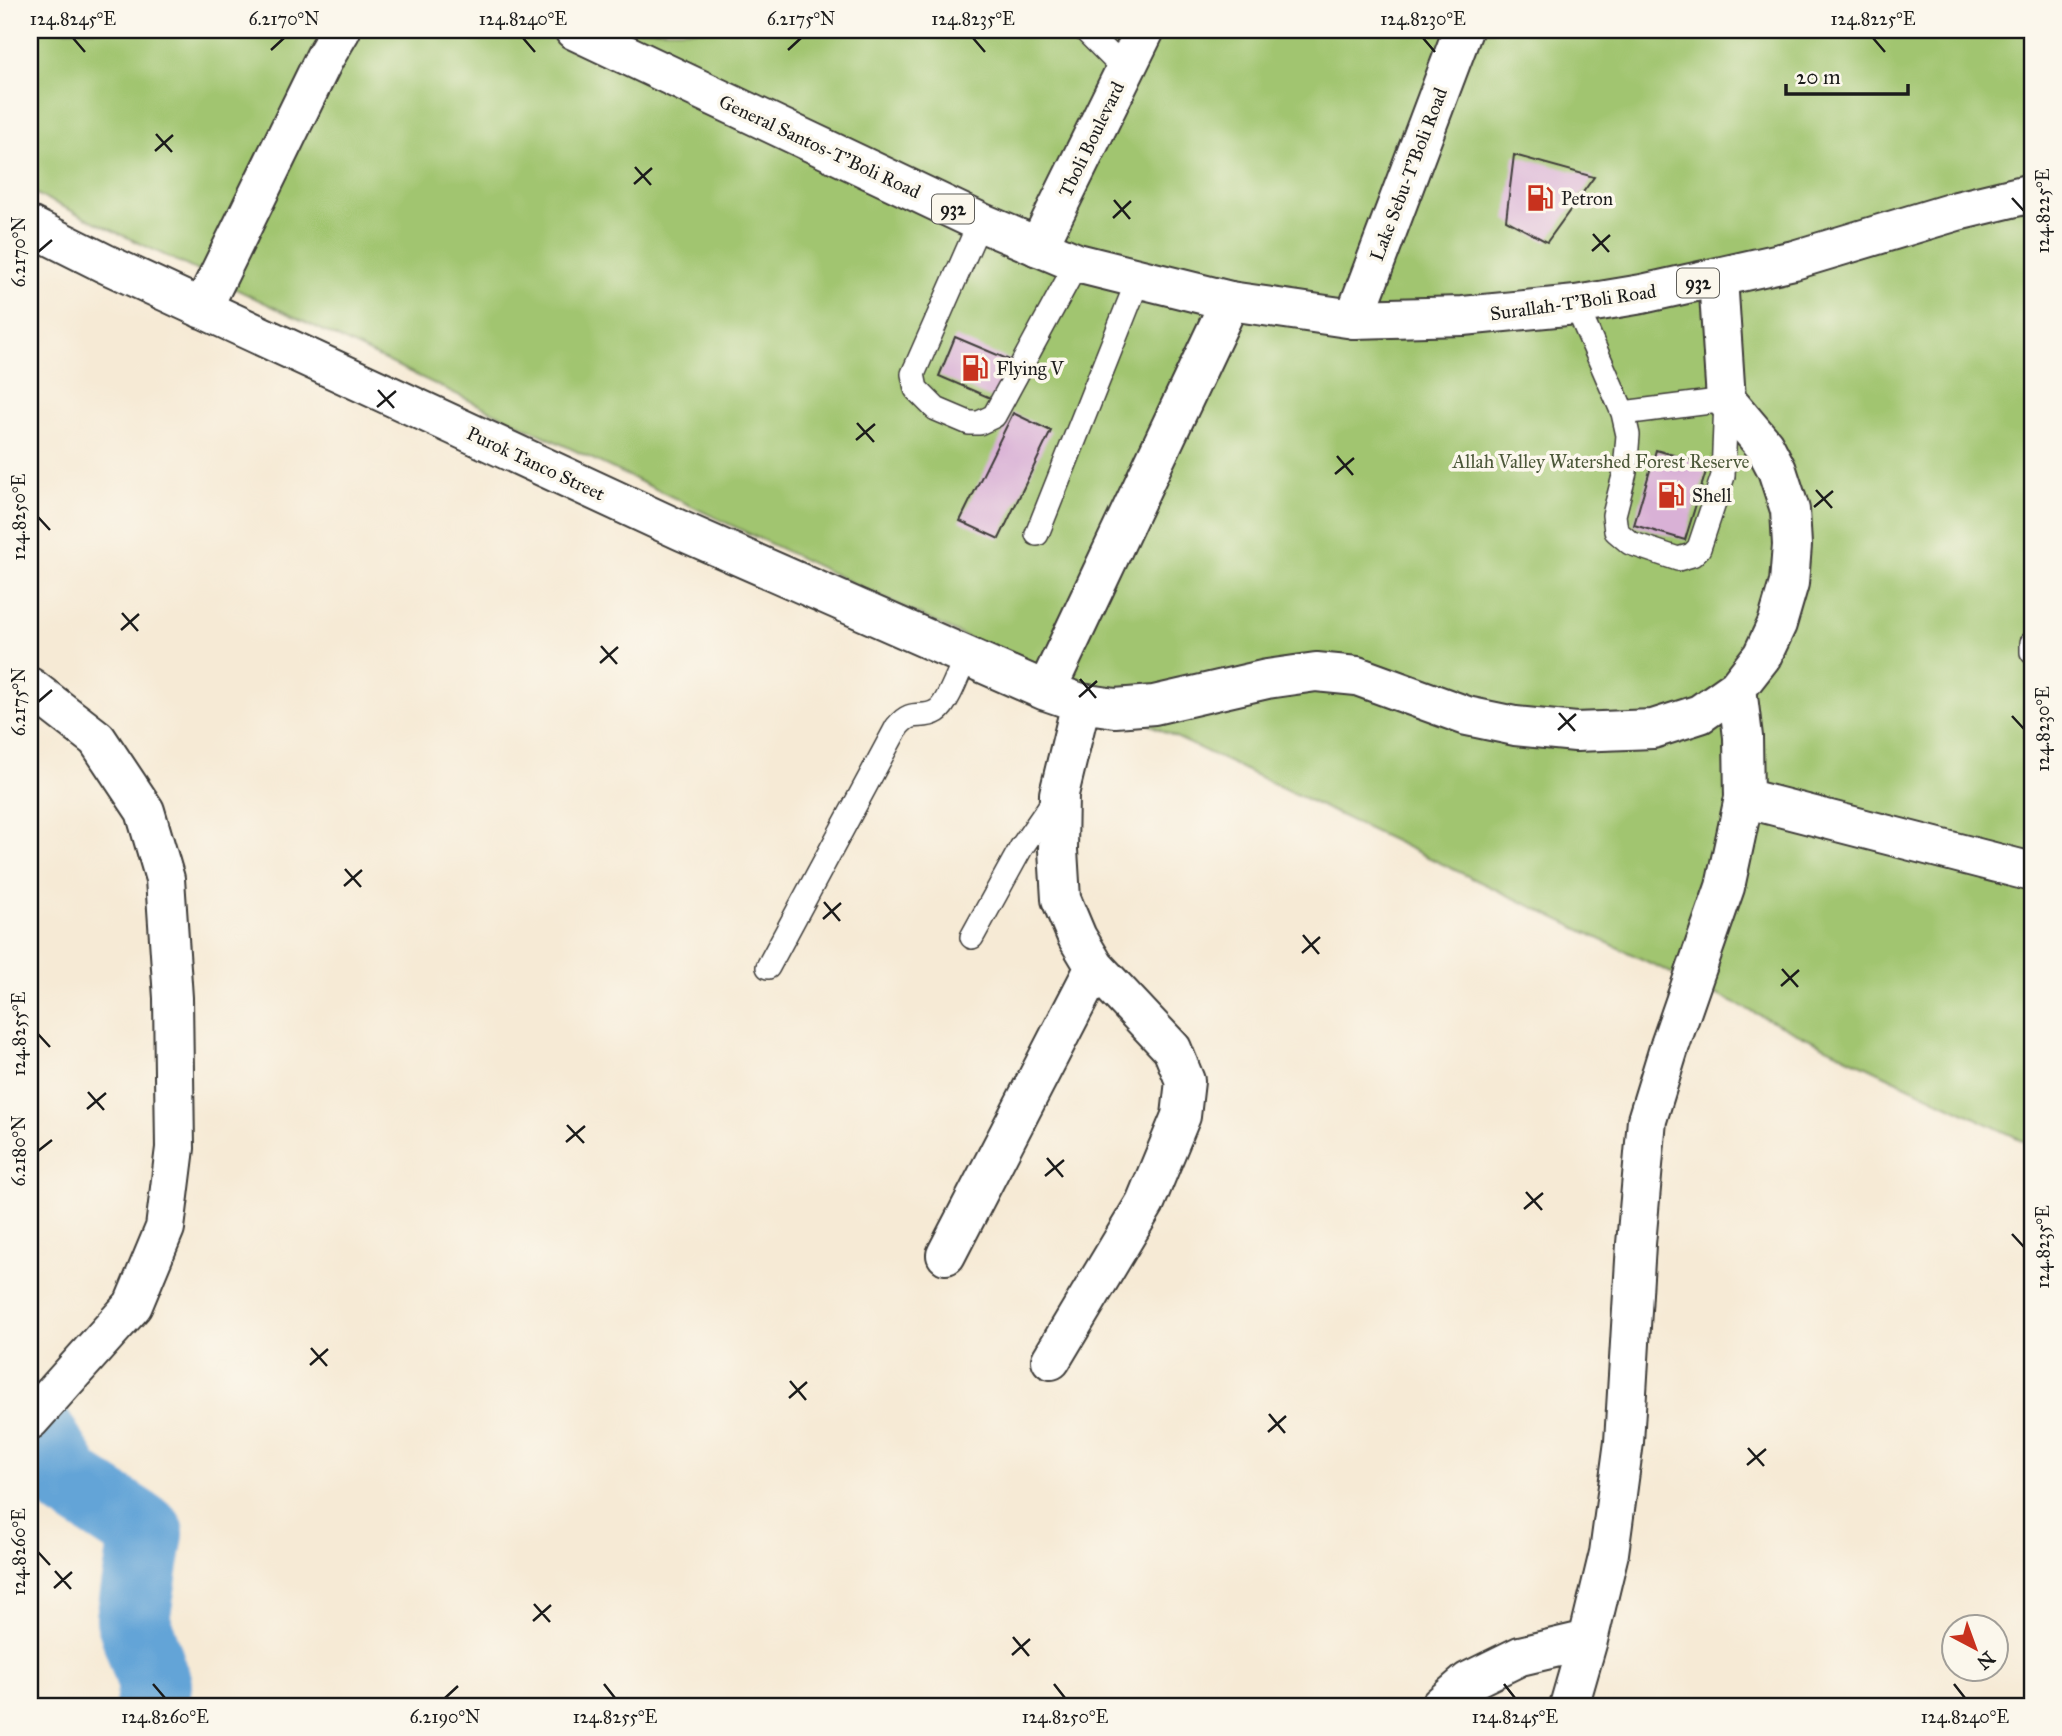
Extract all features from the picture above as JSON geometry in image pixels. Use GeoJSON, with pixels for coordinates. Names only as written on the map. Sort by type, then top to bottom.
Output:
{"type":"FeatureCollection","features":[{"type":"Feature","properties":{"kind":"street"},"geometry":{"type":"LineString","coordinates":[[202,309],[325,57],[341,30]]}},
{"type":"Feature","properties":{"kind":"street","name":"General Santos-T'Boli Road"},"geometry":{"type":"LineString","coordinates":[[574,30],[981,222],[1077,263],[1230,301],[1354,319]]}},
{"type":"Feature","properties":{"kind":"street","name":"Tboli Boulevard"},"geometry":{"type":"LineString","coordinates":[[1038,247],[1145,30]]}},
{"type":"Feature","properties":{"kind":"street","name":"Lake Sebu-T'Boli Road"},"geometry":{"type":"LineString","coordinates":[[1354,319],[1463,30]]}},
{"type":"Feature","properties":{"kind":"street","name":"Surallah-T'Boli Road"},"geometry":{"type":"LineString","coordinates":[[1354,319],[1463,316],[1576,305],[1718,278],[1794,260],[1956,211],[2032,193]]}},
{"type":"Feature","properties":{"kind":"street","name":"Purok Tanco Street"},"geometry":{"type":"LineString","coordinates":[[30,226],[202,309],[682,531],[1046,691],[1081,704],[1115,708],[1154,705],[1267,679],[1316,672],[1357,676],[1466,716],[1516,726],[1576,732],[1653,729],[1700,714],[1737,688],[1762,656],[1777,624],[1789,583],[1793,545],[1790,510],[1777,470],[1764,445],[1726,400]]}},
{"type":"Feature","properties":{"kind":"street"},"geometry":{"type":"LineString","coordinates":[[1718,278],[1726,400]]}},
{"type":"Feature","properties":{"kind":"street"},"geometry":{"type":"LineString","coordinates":[[1046,691],[1230,301]]}},
{"type":"Feature","properties":{"kind":"street"},"geometry":{"type":"LineString","coordinates":[[30,687],[97,740],[145,811],[164,879],[173,998],[175,1148],[164,1228],[133,1305],[30,1420]]}},
{"type":"Feature","properties":{"kind":"street"},"geometry":{"type":"LineString","coordinates":[[1569,1706],[1609,1553],[1624,1442],[1636,1244],[1647,1120],[1725,887],[1744,798],[1743,737],[1737,688]]}},
{"type":"Feature","properties":{"kind":"street"},"geometry":{"type":"LineString","coordinates":[[1051,1360],[1145,1203],[1181,1116],[1185,1081],[1172,1049],[1095,967],[1076,937],[1061,899],[1059,794],[1081,704]]}},
{"type":"Feature","properties":{"kind":"street"},"geometry":{"type":"LineString","coordinates":[[1744,798],[2032,872]]}},
{"type":"Feature","properties":{"kind":"street"},"geometry":{"type":"LineString","coordinates":[[946,1255],[1095,967]]}},
{"type":"Feature","properties":{"kind":"street"},"geometry":{"type":"LineString","coordinates":[[1440,1706],[1469,1681],[1520,1656],[1588,1640]]}},
{"type":"Feature","properties":{"kind":"lane"},"geometry":{"type":"LineString","coordinates":[[1086,30],[1125,70]]}},
{"type":"Feature","properties":{"kind":"lane"},"geometry":{"type":"LineString","coordinates":[[981,222],[914,374],[916,389],[936,409],[969,423],[979,424],[994,416],[1077,263]]}},
{"type":"Feature","properties":{"kind":"lane"},"geometry":{"type":"LineString","coordinates":[[1037,534],[1138,280]]}},
{"type":"Feature","properties":{"kind":"lane"},"geometry":{"type":"LineString","coordinates":[[1576,305],[1623,413],[1628,435],[1628,453],[1613,525],[1622,538],[1630,543],[1678,559],[1692,555],[1699,548],[1723,476],[1727,429],[1726,400],[1623,413]]}},
{"type":"Feature","properties":{"kind":"lane"},"geometry":{"type":"LineString","coordinates":[[2032,643],[2032,652]]}},
{"type":"Feature","properties":{"kind":"lane"},"geometry":{"type":"LineString","coordinates":[[768,967],[897,727],[905,717],[936,712],[943,705],[966,656]]}},
{"type":"Feature","properties":{"kind":"lane"},"geometry":{"type":"LineString","coordinates":[[972,937],[1021,848],[1059,794]]}},
{"type":"Feature","properties":{"kind":"green space","name":"Allah Valley Watershed Forest Reserve"},"geometry":{"type":"Polygon","coordinates":[[[30,30],[2032,30],[2032,1145],[30,191],[30,30]]]}},
{"type":"Feature","properties":{"kind":"building"},"geometry":{"type":"Polygon","coordinates":[[[1514,155],[1594,177],[1547,242],[1506,220],[1514,155]]]}},
{"type":"Feature","properties":{"kind":"building","name":"Flying V"},"geometry":{"type":"Polygon","coordinates":[[[955,337],[1012,361],[995,400],[939,376],[955,337]]]}},
{"type":"Feature","properties":{"kind":"building"},"geometry":{"type":"Polygon","coordinates":[[[1013,413],[1051,431],[999,539],[960,521],[1013,413]]]}},
{"type":"Feature","properties":{"kind":"building","name":"Shell"},"geometry":{"type":"Polygon","coordinates":[[[1656,450],[1708,465],[1685,540],[1634,525],[1656,450]]]}},
{"type":"Feature","properties":{"kind":"waterway"},"geometry":{"type":"LineString","coordinates":[[30,1419],[70,1483],[147,1533],[133,1619],[155,1685],[152,1706]]}},
{"type":"Feature","properties":{"kind":"place","name":"Petron"},"geometry":{"type":"Point","coordinates":[1540,198]}},
{"type":"Feature","properties":{"kind":"place","name":"Flying V"},"geometry":{"type":"Point","coordinates":[975,368]}},
{"type":"Feature","properties":{"kind":"place","name":"Shell"},"geometry":{"type":"Point","coordinates":[1671,495]}}]}
